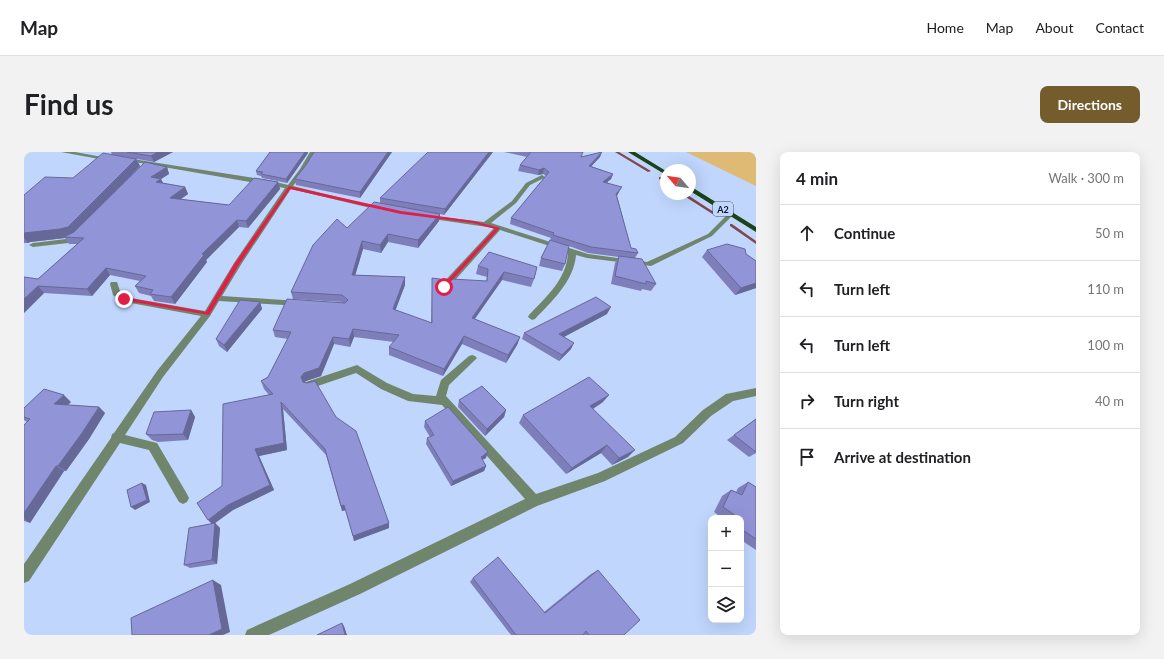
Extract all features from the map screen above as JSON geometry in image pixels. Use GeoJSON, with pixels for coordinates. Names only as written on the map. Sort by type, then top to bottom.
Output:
{"type":"FeatureCollection","features":[{"type":"Feature","properties":{"kind":"main road"},"geometry":{"type":"LineString","coordinates":[[631,152],[660,169]]}},
{"type":"Feature","properties":{"kind":"main road","name":"A2"},"geometry":{"type":"LineString","coordinates":[[696,192],[756,230]]}},
{"type":"Feature","properties":{"kind":"street"},"geometry":{"type":"LineString","coordinates":[[64,152],[268,182],[289,188],[387,209]]}},
{"type":"Feature","properties":{"kind":"street"},"geometry":{"type":"LineString","coordinates":[[24,576],[64,518],[116,437],[160,374],[218,298],[238,263],[306,165],[313,152]]}},
{"type":"Feature","properties":{"kind":"street"},"geometry":{"type":"LineString","coordinates":[[143,169],[148,164]]}},
{"type":"Feature","properties":{"kind":"street"},"geometry":{"type":"LineString","coordinates":[[486,224],[514,202],[528,184],[542,177]]}},
{"type":"Feature","properties":{"kind":"street"},"geometry":{"type":"LineString","coordinates":[[416,215],[486,224],[587,256],[648,264],[710,235],[731,214]]}},
{"type":"Feature","properties":{"kind":"street"},"geometry":{"type":"LineString","coordinates":[[444,287],[498,228]]}},
{"type":"Feature","properties":{"kind":"street"},"geometry":{"type":"LineString","coordinates":[[33,245],[68,241],[82,231]]}},
{"type":"Feature","properties":{"kind":"street"},"geometry":{"type":"LineString","coordinates":[[532,317],[559,288],[573,263],[572,252]]}},
{"type":"Feature","properties":{"kind":"street"},"geometry":{"type":"LineString","coordinates":[[114,284],[117,295],[124,299],[207,314]]}},
{"type":"Feature","properties":{"kind":"street"},"geometry":{"type":"LineString","coordinates":[[218,298],[306,305]]}},
{"type":"Feature","properties":{"kind":"street"},"geometry":{"type":"LineString","coordinates":[[472,358],[444,383],[441,397],[534,502]]}},
{"type":"Feature","properties":{"kind":"street"},"geometry":{"type":"LineString","coordinates":[[310,385],[357,369],[384,386],[412,398],[445,401]]}},
{"type":"Feature","properties":{"kind":"street"},"geometry":{"type":"LineString","coordinates":[[252,635],[355,588],[534,502],[601,476],[679,440],[708,413],[730,397],[756,392]]}},
{"type":"Feature","properties":{"kind":"street"},"geometry":{"type":"LineString","coordinates":[[116,437],[152,446],[184,498]]}},
{"type":"Feature","properties":{"kind":"shaded area"},"geometry":{"type":"Polygon","coordinates":[[[686,152],[756,152],[756,186],[686,152]]]}},
{"type":"Feature","properties":{"kind":"building"},"geometry":{"type":"Polygon","coordinates":[[[127,152],[158,152],[151,156],[127,152]]]}},
{"type":"Feature","properties":{"kind":"building"},"geometry":{"type":"Polygon","coordinates":[[[270,152],[305,152],[286,179],[261,174],[263,172],[256,171],[270,152]]]}},
{"type":"Feature","properties":{"kind":"building"},"geometry":{"type":"Polygon","coordinates":[[[314,152],[388,152],[360,192],[295,179],[314,152]]]}},
{"type":"Feature","properties":{"kind":"building"},"geometry":{"type":"Polygon","coordinates":[[[428,152],[489,152],[445,209],[380,198],[428,152]]]}},
{"type":"Feature","properties":{"kind":"building"},"geometry":{"type":"Polygon","coordinates":[[[531,152],[583,152],[581,157],[602,152],[589,166],[613,174],[603,182],[622,187],[616,194],[631,248],[636,249],[638,253],[591,247],[553,235],[554,233],[511,218],[549,172],[544,168],[539,170],[520,165],[531,152]]]}},
{"type":"Feature","properties":{"kind":"building"},"geometry":{"type":"Polygon","coordinates":[[[103,153],[136,159],[68,227],[24,233],[24,195],[45,177],[73,178],[103,153]]]}},
{"type":"Feature","properties":{"kind":"building"},"geometry":{"type":"Polygon","coordinates":[[[145,162],[167,167],[151,177],[161,179],[156,182],[185,187],[170,198],[229,205],[254,178],[278,182],[246,221],[237,220],[202,254],[204,255],[171,297],[150,294],[153,290],[135,286],[146,276],[106,268],[87,289],[38,286],[24,299],[24,277],[38,279],[84,238],[64,237],[74,232],[145,162]]]}},
{"type":"Feature","properties":{"kind":"building"},"geometry":{"type":"Polygon","coordinates":[[[374,202],[440,214],[418,240],[388,234],[380,245],[362,241],[352,275],[405,277],[393,309],[432,323],[432,278],[440,279],[446,284],[452,279],[487,281],[488,269],[478,266],[489,252],[537,267],[534,279],[504,272],[472,318],[520,337],[508,355],[464,336],[444,369],[389,347],[399,335],[353,329],[349,339],[333,337],[319,368],[304,373],[301,377],[303,382],[307,383],[315,381],[336,417],[356,431],[389,523],[353,536],[344,505],[341,506],[325,449],[281,402],[284,443],[255,449],[270,485],[228,505],[208,520],[197,503],[222,486],[223,404],[273,394],[261,381],[268,377],[291,332],[273,330],[287,299],[345,303],[348,300],[342,295],[291,292],[313,245],[337,219],[347,228],[374,202]]]}},
{"type":"Feature","properties":{"kind":"building"},"geometry":{"type":"Polygon","coordinates":[[[550,240],[569,246],[565,264],[541,258],[550,240]]]}},
{"type":"Feature","properties":{"kind":"building"},"geometry":{"type":"Polygon","coordinates":[[[727,244],[745,249],[746,254],[756,261],[756,283],[741,288],[707,250],[727,244]]]}},
{"type":"Feature","properties":{"kind":"building"},"geometry":{"type":"Polygon","coordinates":[[[619,256],[642,259],[656,284],[646,281],[646,284],[615,276],[619,256]]]}},
{"type":"Feature","properties":{"kind":"building"},"geometry":{"type":"Polygon","coordinates":[[[596,297],[611,307],[559,334],[574,343],[562,355],[524,333],[596,297]]]}},
{"type":"Feature","properties":{"kind":"building"},"geometry":{"type":"Polygon","coordinates":[[[240,300],[260,302],[224,345],[216,339],[240,300]]]}},
{"type":"Feature","properties":{"kind":"building"},"geometry":{"type":"Polygon","coordinates":[[[589,377],[609,395],[590,406],[635,450],[619,458],[607,445],[572,468],[523,415],[589,377]]]}},
{"type":"Feature","properties":{"kind":"building"},"geometry":{"type":"Polygon","coordinates":[[[482,386],[506,410],[487,429],[459,400],[482,386]]]}},
{"type":"Feature","properties":{"kind":"building"},"geometry":{"type":"Polygon","coordinates":[[[44,389],[64,395],[54,404],[99,407],[24,513],[24,425],[30,419],[24,417],[24,408],[44,389]]]}},
{"type":"Feature","properties":{"kind":"building"},"geometry":{"type":"Polygon","coordinates":[[[448,407],[488,452],[481,457],[486,466],[453,481],[427,438],[434,435],[425,421],[448,407]]]}},
{"type":"Feature","properties":{"kind":"building"},"geometry":{"type":"Polygon","coordinates":[[[191,410],[183,434],[146,434],[154,412],[191,410]]]}},
{"type":"Feature","properties":{"kind":"building"},"geometry":{"type":"Polygon","coordinates":[[[756,419],[756,452],[734,435],[756,419]]]}},
{"type":"Feature","properties":{"kind":"building"},"geometry":{"type":"Polygon","coordinates":[[[748,482],[756,487],[756,539],[744,531],[744,515],[735,515],[723,507],[731,490],[742,495],[748,482]]]}},
{"type":"Feature","properties":{"kind":"building"},"geometry":{"type":"Polygon","coordinates":[[[142,483],[147,500],[131,507],[127,490],[142,483]]]}},
{"type":"Feature","properties":{"kind":"building"},"geometry":{"type":"Polygon","coordinates":[[[215,523],[212,560],[184,565],[189,528],[215,523]]]}},
{"type":"Feature","properties":{"kind":"building"},"geometry":{"type":"Polygon","coordinates":[[[498,557],[545,613],[598,570],[640,620],[624,635],[589,635],[586,631],[583,635],[516,635],[473,578],[498,557]]]}},
{"type":"Feature","properties":{"kind":"building"},"geometry":{"type":"Polygon","coordinates":[[[213,580],[222,629],[209,635],[132,635],[131,618],[213,580]]]}},
{"type":"Feature","properties":{"kind":"building"},"geometry":{"type":"Polygon","coordinates":[[[342,623],[345,635],[317,635],[342,623]]]}},
{"type":"Feature","properties":{"kind":"waterway"},"geometry":{"type":"LineString","coordinates":[[617,152],[649,171]]}},
{"type":"Feature","properties":{"kind":"waterway"},"geometry":{"type":"LineString","coordinates":[[693,200],[715,214]]}},
{"type":"Feature","properties":{"kind":"waterway"},"geometry":{"type":"LineString","coordinates":[[731,225],[756,243]]}},
{"type":"Feature","properties":{"kind":"route"},"geometry":{"type":"LineString","coordinates":[[124,299],[207,314],[238,263],[289,188],[401,212],[474,222],[498,228],[444,287]]}}]}
